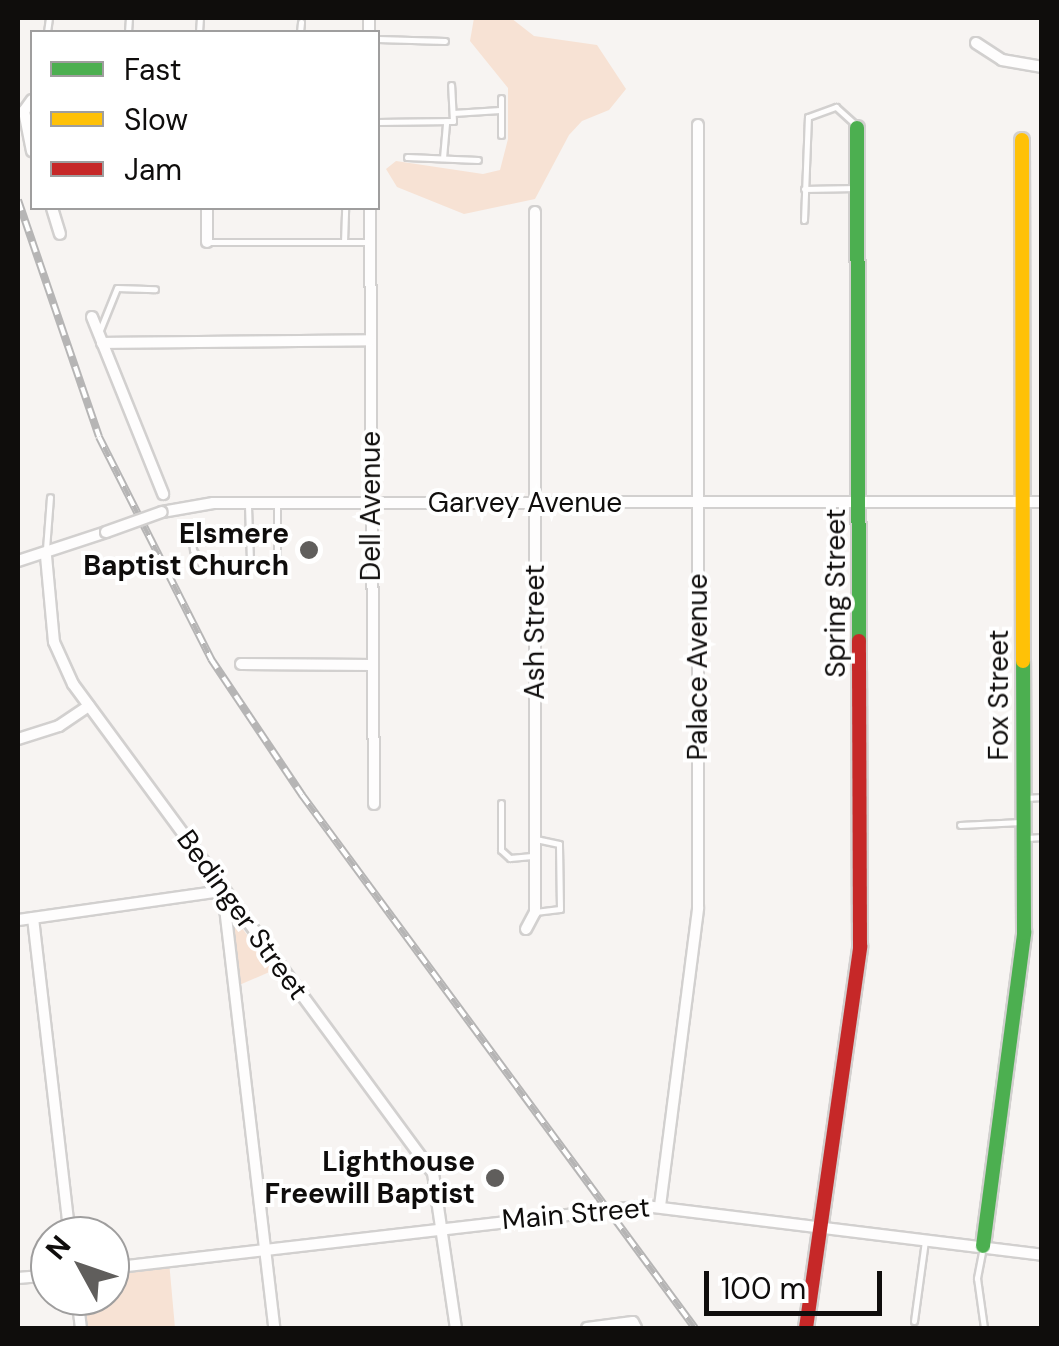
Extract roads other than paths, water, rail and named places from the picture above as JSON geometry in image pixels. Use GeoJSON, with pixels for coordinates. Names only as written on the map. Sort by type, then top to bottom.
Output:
{"type":"FeatureCollection","features":[{"type":"Feature","properties":{"kind":"street"},"geometry":{"type":"LineString","coordinates":[[976,44],[1002,60],[1042,67]]}},
{"type":"Feature","properties":{"kind":"street"},"geometry":{"type":"LineString","coordinates":[[30,103],[24,112],[30,141]]}},
{"type":"Feature","properties":{"kind":"street","name":"Palace Avenue"},"geometry":{"type":"LineString","coordinates":[[660,1206],[698,908],[698,125]]}},
{"type":"Feature","properties":{"kind":"street","name":"Spring Street"},"geometry":{"type":"LineString","coordinates":[[806,1328],[860,947],[857,128]]}},
{"type":"Feature","properties":{"kind":"street","name":"Fox Street"},"geometry":{"type":"LineString","coordinates":[[983,1246],[1018,1009],[1024,830],[1022,140]]}},
{"type":"Feature","properties":{"kind":"street"},"geometry":{"type":"LineString","coordinates":[[53,210],[60,234]]}},
{"type":"Feature","properties":{"kind":"street"},"geometry":{"type":"LineString","coordinates":[[207,210],[207,242]]}},
{"type":"Feature","properties":{"kind":"street","name":"Dell Avenue"},"geometry":{"type":"LineString","coordinates":[[370,210],[374,804]]}},
{"type":"Feature","properties":{"kind":"street","name":"Ash Street"},"geometry":{"type":"LineString","coordinates":[[526,929],[535,912],[536,856],[535,212]]}},
{"type":"Feature","properties":{"kind":"street"},"geometry":{"type":"LineString","coordinates":[[92,317],[163,494]]}},
{"type":"Feature","properties":{"kind":"street"},"geometry":{"type":"LineString","coordinates":[[100,337],[370,340]]}},
{"type":"Feature","properties":{"kind":"street","name":"Garvey Avenue"},"geometry":{"type":"LineString","coordinates":[[18,561],[46,556],[162,512],[248,503],[1042,502]]}},
{"type":"Feature","properties":{"kind":"street","name":"Bedinger Street"},"geometry":{"type":"LineString","coordinates":[[46,556],[54,642],[89,706],[433,1173],[456,1328]]}},
{"type":"Feature","properties":{"kind":"street"},"geometry":{"type":"LineString","coordinates":[[241,664],[372,665]]}},
{"type":"Feature","properties":{"kind":"street"},"geometry":{"type":"LineString","coordinates":[[18,739],[59,726],[89,706]]}},
{"type":"Feature","properties":{"kind":"street"},"geometry":{"type":"LineString","coordinates":[[18,920],[224,891],[274,1328]]}},
{"type":"Feature","properties":{"kind":"street"},"geometry":{"type":"LineString","coordinates":[[33,918],[68,1216]]}},
{"type":"Feature","properties":{"kind":"street","name":"Main Street"},"geometry":{"type":"LineString","coordinates":[[130,1266],[660,1206],[819,1223],[1042,1256]]}},
{"type":"Feature","properties":{"kind":"street"},"geometry":{"type":"LineString","coordinates":[[587,1328],[632,1322],[636,1328]]}},
{"type":"Feature","properties":{"kind":"lane"},"geometry":{"type":"LineString","coordinates":[[300,30],[301,22]]}},
{"type":"Feature","properties":{"kind":"lane"},"geometry":{"type":"LineString","coordinates":[[380,40],[446,42]]}},
{"type":"Feature","properties":{"kind":"lane"},"geometry":{"type":"LineString","coordinates":[[380,122],[454,121],[452,85]]}},
{"type":"Feature","properties":{"kind":"lane"},"geometry":{"type":"LineString","coordinates":[[501,98],[501,135]]}},
{"type":"Feature","properties":{"kind":"lane","name":"Spring Street"},"geometry":{"type":"LineString","coordinates":[[804,220],[808,117],[836,107],[857,128]]}},
{"type":"Feature","properties":{"kind":"lane"},"geometry":{"type":"LineString","coordinates":[[453,113],[500,110]]}},
{"type":"Feature","properties":{"kind":"lane"},"geometry":{"type":"LineString","coordinates":[[442,158],[446,121]]}},
{"type":"Feature","properties":{"kind":"lane"},"geometry":{"type":"LineString","coordinates":[[407,157],[478,160]]}},
{"type":"Feature","properties":{"kind":"lane"},"geometry":{"type":"LineString","coordinates":[[804,190],[859,188]]}},
{"type":"Feature","properties":{"kind":"lane"},"geometry":{"type":"LineString","coordinates":[[344,242],[345,210]]}},
{"type":"Feature","properties":{"kind":"lane"},"geometry":{"type":"LineString","coordinates":[[207,242],[370,242]]}},
{"type":"Feature","properties":{"kind":"lane"},"geometry":{"type":"LineString","coordinates":[[100,337],[117,288],[155,288]]}},
{"type":"Feature","properties":{"kind":"lane","name":"Bedinger Street"},"geometry":{"type":"LineString","coordinates":[[46,556],[50,497]]}},
{"type":"Feature","properties":{"kind":"lane"},"geometry":{"type":"LineString","coordinates":[[248,503],[250,566]]}},
{"type":"Feature","properties":{"kind":"lane"},"geometry":{"type":"LineString","coordinates":[[249,532],[191,532],[202,566],[277,566],[277,503]]}},
{"type":"Feature","properties":{"kind":"lane"},"geometry":{"type":"LineString","coordinates":[[1024,798],[1042,797]]}},
{"type":"Feature","properties":{"kind":"lane"},"geometry":{"type":"LineString","coordinates":[[501,804],[501,850],[510,858],[536,856]]}},
{"type":"Feature","properties":{"kind":"lane"},"geometry":{"type":"LineString","coordinates":[[960,825],[1024,830],[1042,838]]}},
{"type":"Feature","properties":{"kind":"lane"},"geometry":{"type":"LineString","coordinates":[[535,912],[560,909],[559,844],[536,838]]}},
{"type":"Feature","properties":{"kind":"lane"},"geometry":{"type":"LineString","coordinates":[[914,1320],[925,1238]]}},
{"type":"Feature","properties":{"kind":"lane"},"geometry":{"type":"LineString","coordinates":[[983,1246],[977,1278],[984,1328]]}},
{"type":"Feature","properties":{"kind":"railway"},"geometry":{"type":"LineString","coordinates":[[18,200],[99,437],[211,659],[302,795],[695,1328]]}},
{"type":"Feature","properties":{"kind":"place","name":"Elsmere Baptist Church"},"geometry":{"type":"Point","coordinates":[309,550]}},
{"type":"Feature","properties":{"kind":"place","name":"Lighthouse Freewill Baptist"},"geometry":{"type":"Point","coordinates":[495,1178]}}]}
